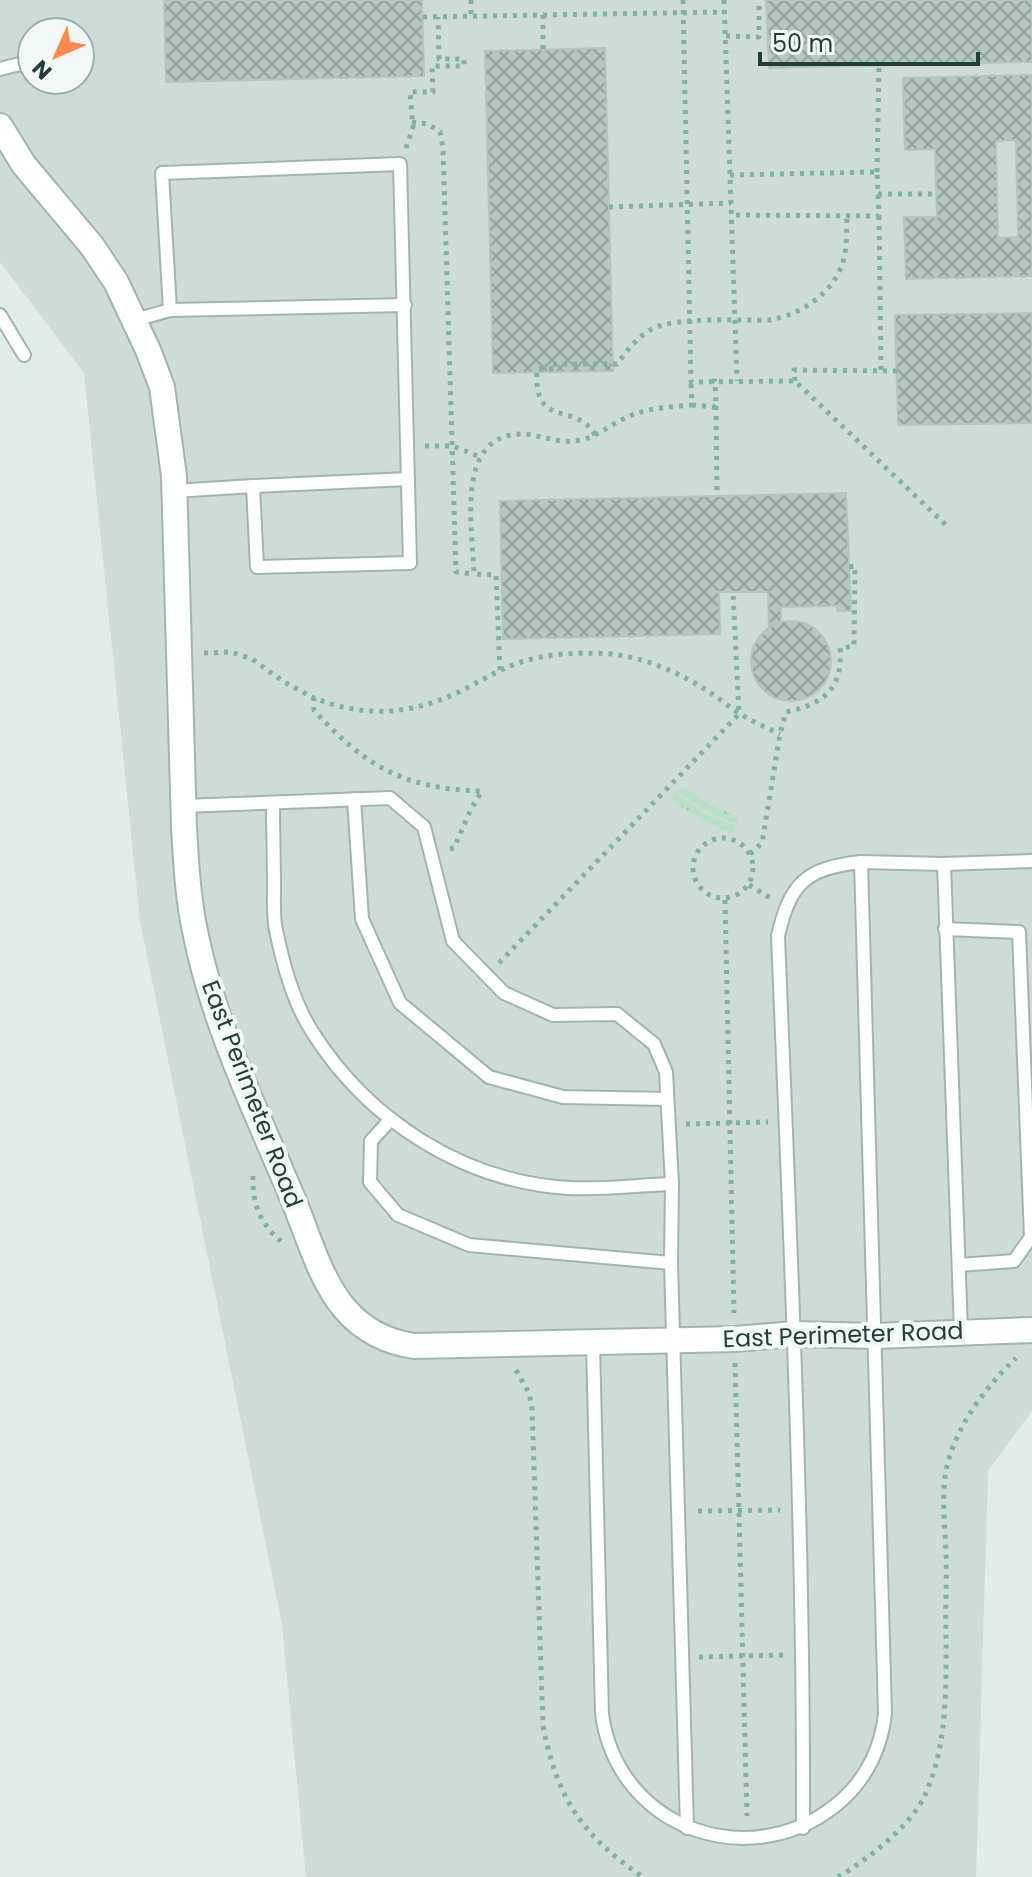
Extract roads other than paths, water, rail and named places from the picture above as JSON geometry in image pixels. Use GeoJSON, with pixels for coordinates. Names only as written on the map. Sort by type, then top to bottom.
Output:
{"type":"FeatureCollection","features":[{"type":"Feature","properties":{"kind":"street","name":"East Perimeter Road"},"geometry":{"type":"LineString","coordinates":[[0,126],[24,165],[92,246],[116,282],[162,387],[174,491],[183,806],[195,935],[227,1043],[325,1275],[341,1304],[371,1331],[403,1345],[431,1347],[735,1339],[794,1334],[876,1336],[961,1331],[1027,1341]]}},
{"type":"Feature","properties":{"kind":"lane"},"geometry":{"type":"LineString","coordinates":[[170,310],[162,173],[400,164],[410,563],[257,567],[253,486]]}},
{"type":"Feature","properties":{"kind":"lane"},"geometry":{"type":"LineString","coordinates":[[135,320],[170,310],[405,305]]}},
{"type":"Feature","properties":{"kind":"lane"},"geometry":{"type":"LineString","coordinates":[[0,315],[24,355]]}},
{"type":"Feature","properties":{"kind":"lane"},"geometry":{"type":"LineString","coordinates":[[174,491],[408,479]]}},
{"type":"Feature","properties":{"kind":"lane"},"geometry":{"type":"LineString","coordinates":[[183,806],[390,798],[424,827],[453,941],[504,993],[553,1015],[617,1014],[654,1044],[666,1072],[672,1184],[671,1263],[687,1828]]}},
{"type":"Feature","properties":{"kind":"lane"},"geometry":{"type":"LineString","coordinates":[[354,799],[362,919],[400,1003],[489,1077],[563,1097],[667,1099]]}},
{"type":"Feature","properties":{"kind":"lane"},"geometry":{"type":"LineString","coordinates":[[273,803],[275,927],[289,981],[312,1031],[335,1063],[391,1119],[415,1138],[473,1169],[525,1182],[570,1188],[672,1184]]}},
{"type":"Feature","properties":{"kind":"lane"},"geometry":{"type":"LineString","coordinates":[[803,1828],[804,1654],[800,1509],[778,936],[785,906],[805,880],[830,865],[1032,861]]}},
{"type":"Feature","properties":{"kind":"lane"},"geometry":{"type":"LineString","coordinates":[[593,1343],[604,1725],[613,1756],[631,1785],[650,1804],[687,1828],[716,1838],[747,1841],[767,1840],[803,1828],[831,1811],[859,1783],[874,1756],[883,1729],[885,1699],[861,862]]}},
{"type":"Feature","properties":{"kind":"lane"},"geometry":{"type":"LineString","coordinates":[[944,864],[961,1331]]}},
{"type":"Feature","properties":{"kind":"lane"},"geometry":{"type":"LineString","coordinates":[[945,929],[1019,932],[1028,1145],[1031,1237],[1014,1261],[959,1265]]}},
{"type":"Feature","properties":{"kind":"lane"},"geometry":{"type":"LineString","coordinates":[[391,1119],[371,1141],[370,1182],[398,1215],[469,1245],[671,1263]]}}]}
